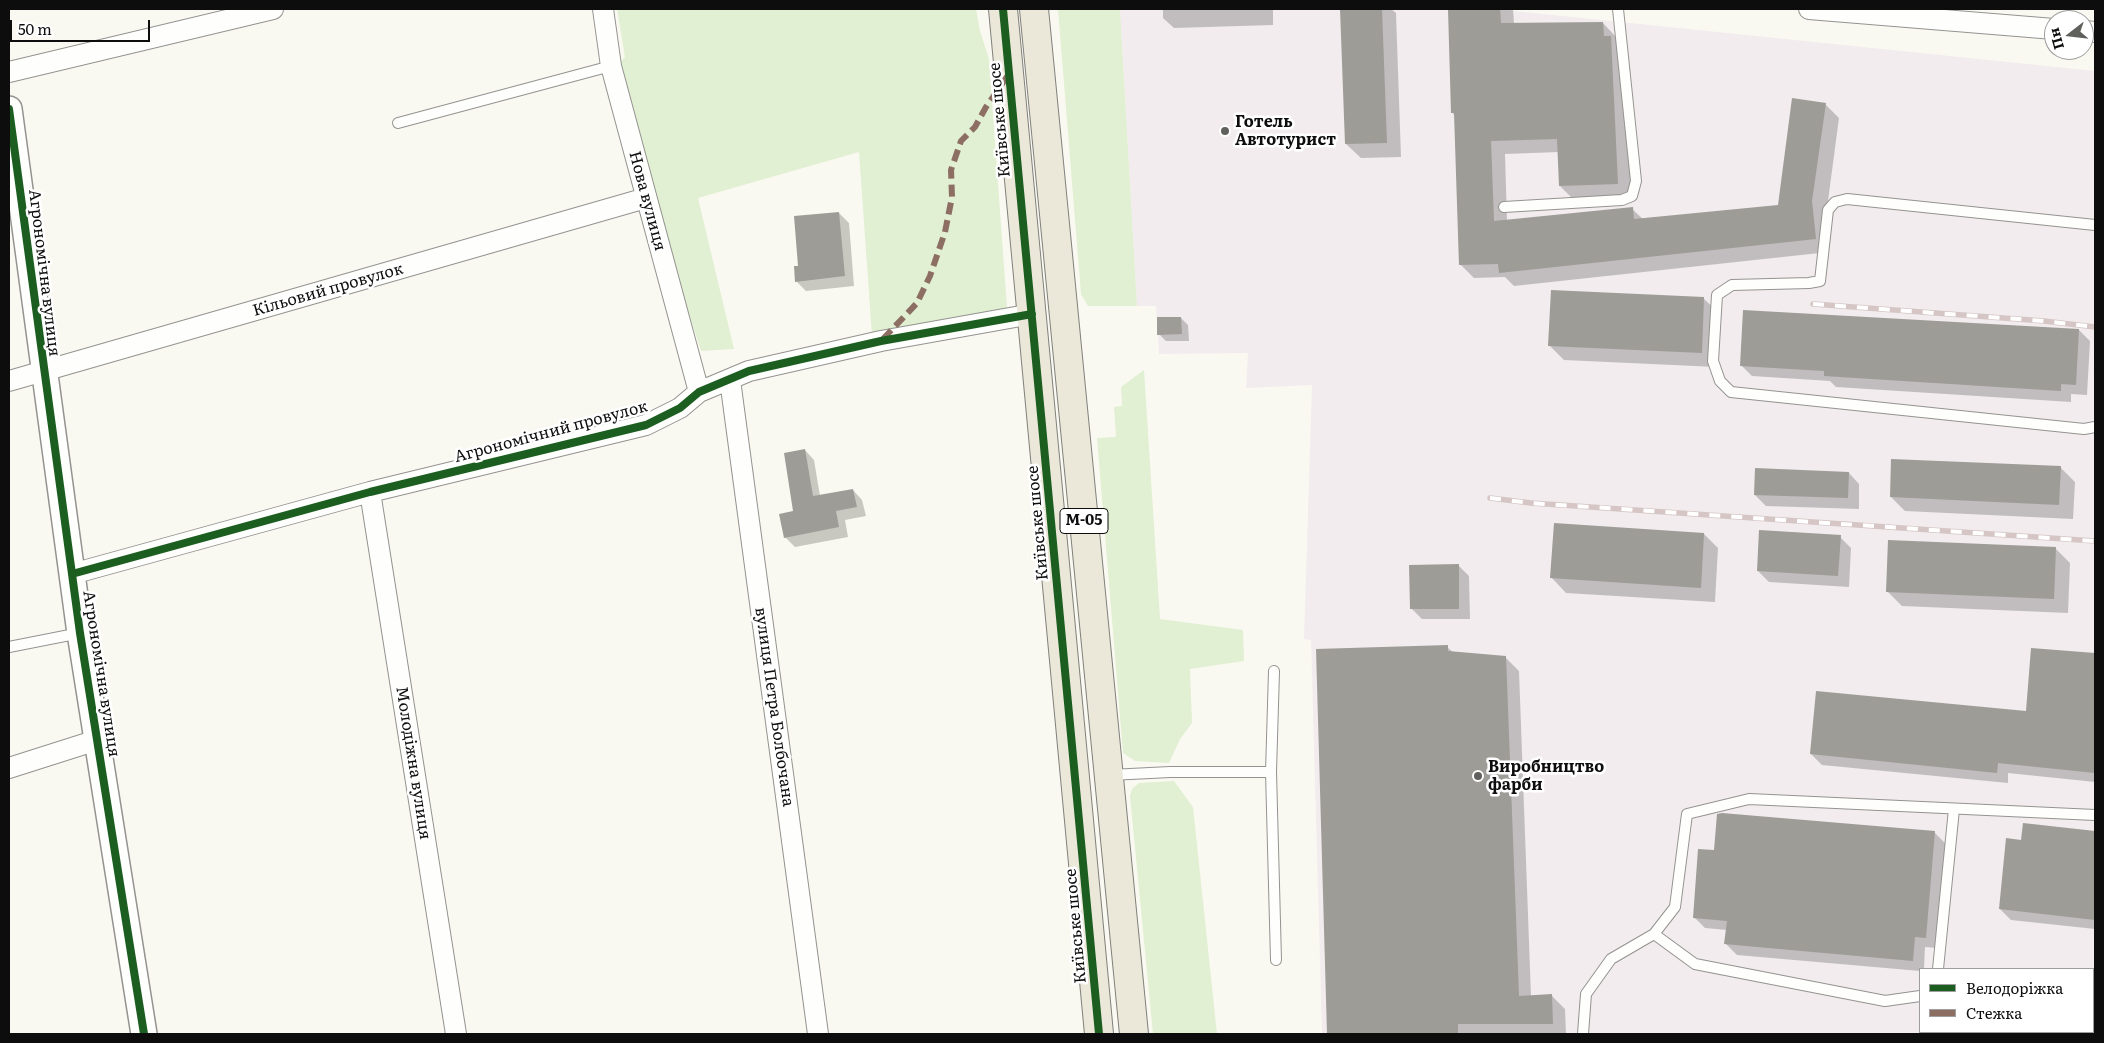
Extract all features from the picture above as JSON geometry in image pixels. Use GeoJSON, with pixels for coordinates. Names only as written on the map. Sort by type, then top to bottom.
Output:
{"type":"FeatureCollection","features":[{"type":"Feature","properties":{"kind":"main road","name":"Київське шосе"},"geometry":{"type":"LineString","coordinates":[[1003,9],[1099,1034]]}},
{"type":"Feature","properties":{"kind":"main road","name":"М-05"},"geometry":{"type":"LineString","coordinates":[[1034,9],[1134,1034]]}},
{"type":"Feature","properties":{"kind":"street"},"geometry":{"type":"LineString","coordinates":[[9,72],[273,9]]}},
{"type":"Feature","properties":{"kind":"street","name":"Нова вулиця"},"geometry":{"type":"LineString","coordinates":[[603,9],[611,66],[699,392]]}},
{"type":"Feature","properties":{"kind":"street"},"geometry":{"type":"LineString","coordinates":[[1809,9],[2044,28]]}},
{"type":"Feature","properties":{"kind":"street","name":"Агрономічна вулиця"},"geometry":{"type":"LineString","coordinates":[[9,109],[43,372],[80,633],[144,1034]]}},
{"type":"Feature","properties":{"kind":"street","name":"Кільовий провулок"},"geometry":{"type":"LineString","coordinates":[[9,381],[646,198]]}},
{"type":"Feature","properties":{"kind":"street","name":"Агрономічний провулок"},"geometry":{"type":"LineString","coordinates":[[72,574],[370,492],[646,425],[680,408],[699,392],[750,371],[881,341],[1032,314]]}},
{"type":"Feature","properties":{"kind":"street","name":"вулиця Петра Болбочана"},"geometry":{"type":"LineString","coordinates":[[730,380],[818,1034]]}},
{"type":"Feature","properties":{"kind":"street","name":"Молодіжна вулиця"},"geometry":{"type":"LineString","coordinates":[[370,492],[456,1034]]}},
{"type":"Feature","properties":{"kind":"street"},"geometry":{"type":"LineString","coordinates":[[9,768],[97,740]]}},
{"type":"Feature","properties":{"kind":"lane"},"geometry":{"type":"LineString","coordinates":[[1504,207],[1622,200],[1632,196],[1636,181],[1618,9]]}},
{"type":"Feature","properties":{"kind":"lane"},"geometry":{"type":"LineString","coordinates":[[398,123],[611,66]]}},
{"type":"Feature","properties":{"kind":"lane"},"geometry":{"type":"LineString","coordinates":[[2095,225],[1847,199],[1835,202],[1828,210],[1820,281],[1810,283],[1732,285],[1717,295],[1713,361],[1720,381],[1731,392],[2084,429],[2095,427]]}},
{"type":"Feature","properties":{"kind":"lane"},"geometry":{"type":"LineString","coordinates":[[9,647],[80,633]]}},
{"type":"Feature","properties":{"kind":"lane"},"geometry":{"type":"LineString","coordinates":[[1274,671],[1271,772],[1276,960]]}},
{"type":"Feature","properties":{"kind":"lane"},"geometry":{"type":"LineString","coordinates":[[1109,775],[1170,772],[1271,772]]}},
{"type":"Feature","properties":{"kind":"lane"},"geometry":{"type":"LineString","coordinates":[[1583,1034],[1586,994],[1611,959],[1654,934],[1675,907],[1687,814],[1749,799],[2095,815]]}},
{"type":"Feature","properties":{"kind":"lane"},"geometry":{"type":"LineString","coordinates":[[1938,968],[1954,808]]}},
{"type":"Feature","properties":{"kind":"lane"},"geometry":{"type":"LineString","coordinates":[[1654,934],[1694,964],[1885,1001],[1919,996]]}},
{"type":"Feature","properties":{"kind":"shaded area"},"geometry":{"type":"Polygon","coordinates":[[[1120,9],[1495,9],[2095,71],[2095,1034],[1322,1034],[1311,640],[1304,639],[1312,385],[1246,388],[1248,353],[1159,354],[1156,306],[1137,306],[1120,9]]]}},
{"type":"Feature","properties":{"kind":"green space"},"geometry":{"type":"Polygon","coordinates":[[[617,9],[976,9],[980,31],[989,59],[1007,308],[872,336],[859,152],[698,198],[734,349],[701,351],[650,193],[617,65],[625,57],[617,9]]]}},
{"type":"Feature","properties":{"kind":"green space"},"geometry":{"type":"Polygon","coordinates":[[[1058,9],[1120,9],[1137,306],[1088,306],[1081,294],[1058,9]]]}},
{"type":"Feature","properties":{"kind":"green space"},"geometry":{"type":"Polygon","coordinates":[[[1144,370],[1160,619],[1243,630],[1244,661],[1190,669],[1192,723],[1180,739],[1169,763],[1135,761],[1123,753],[1097,438],[1116,437],[1114,407],[1122,406],[1121,387],[1144,370]]]}},
{"type":"Feature","properties":{"kind":"green space"},"geometry":{"type":"Polygon","coordinates":[[[1174,781],[1193,807],[1217,1034],[1153,1034],[1130,796],[1132,789],[1139,783],[1174,781]]]}},
{"type":"Feature","properties":{"kind":"building"},"geometry":{"type":"Polygon","coordinates":[[[1340,9],[1382,9],[1387,143],[1345,144],[1340,9]]]}},
{"type":"Feature","properties":{"kind":"building"},"geometry":{"type":"Polygon","coordinates":[[[1448,9],[1500,9],[1501,23],[1603,22],[1604,36],[1611,36],[1618,184],[1559,186],[1557,139],[1491,141],[1494,221],[1633,207],[1634,219],[1778,205],[1792,98],[1826,103],[1812,201],[1816,239],[1499,273],[1498,264],[1459,265],[1454,113],[1451,113],[1448,9]]]}},
{"type":"Feature","properties":{"kind":"building"},"geometry":{"type":"Polygon","coordinates":[[[839,212],[845,276],[795,282],[794,266],[798,266],[794,216],[839,212]]]}},
{"type":"Feature","properties":{"kind":"building"},"geometry":{"type":"Polygon","coordinates":[[[1551,290],[1704,297],[1702,353],[1548,346],[1551,290]]]}},
{"type":"Feature","properties":{"kind":"building"},"geometry":{"type":"Polygon","coordinates":[[[1743,310],[2079,329],[2076,385],[2061,384],[2061,391],[1824,376],[1824,371],[1740,366],[1743,310]]]}},
{"type":"Feature","properties":{"kind":"building"},"geometry":{"type":"Polygon","coordinates":[[[1157,317],[1181,317],[1182,334],[1157,335],[1157,317]]]}},
{"type":"Feature","properties":{"kind":"building"},"geometry":{"type":"Polygon","coordinates":[[[805,449],[813,496],[853,489],[857,507],[836,511],[839,527],[784,538],[779,514],[793,511],[784,453],[805,449]]]}},
{"type":"Feature","properties":{"kind":"building"},"geometry":{"type":"Polygon","coordinates":[[[1891,459],[2061,466],[2059,505],[1890,497],[1891,459]]]}},
{"type":"Feature","properties":{"kind":"building"},"geometry":{"type":"Polygon","coordinates":[[[1755,468],[1849,472],[1848,498],[1754,495],[1755,468]]]}},
{"type":"Feature","properties":{"kind":"building"},"geometry":{"type":"Polygon","coordinates":[[[1554,523],[1704,533],[1701,588],[1550,578],[1554,523]]]}},
{"type":"Feature","properties":{"kind":"building"},"geometry":{"type":"Polygon","coordinates":[[[1759,530],[1841,535],[1838,576],[1757,571],[1759,530]]]}},
{"type":"Feature","properties":{"kind":"building"},"geometry":{"type":"Polygon","coordinates":[[[1888,540],[2056,547],[2054,599],[1886,592],[1888,540]]]}},
{"type":"Feature","properties":{"kind":"building"},"geometry":{"type":"Polygon","coordinates":[[[1459,564],[1459,609],[1410,609],[1409,565],[1459,564]]]}},
{"type":"Feature","properties":{"kind":"building"},"geometry":{"type":"Polygon","coordinates":[[[1448,645],[1448,651],[1506,656],[1519,996],[1552,994],[1553,1024],[1458,1024],[1458,1034],[1327,1034],[1316,649],[1448,645]]]}},
{"type":"Feature","properties":{"kind":"building"},"geometry":{"type":"Polygon","coordinates":[[[2031,648],[2095,653],[2095,773],[1998,763],[1997,773],[1810,754],[1816,691],[2026,711],[2031,648]]]}},
{"type":"Feature","properties":{"kind":"building"},"geometry":{"type":"Polygon","coordinates":[[[1717,814],[1935,831],[1926,938],[1915,937],[1913,961],[1724,944],[1727,921],[1693,918],[1698,849],[1714,850],[1717,814]]]}},
{"type":"Feature","properties":{"kind":"building"},"geometry":{"type":"Polygon","coordinates":[[[2023,823],[2095,831],[2095,920],[1999,909],[2006,838],[2021,840],[2023,823]]]}},
{"type":"Feature","properties":{"kind":"railway"},"geometry":{"type":"LineString","coordinates":[[1813,304],[2044,321],[2095,327]]}},
{"type":"Feature","properties":{"kind":"railway"},"geometry":{"type":"LineString","coordinates":[[1490,498],[1531,503],[2095,541]]}},
{"type":"Feature","properties":{"kind":"marked path"},"geometry":{"type":"LineString","coordinates":[[883,339],[917,303],[930,276],[945,232],[952,197],[951,170],[961,141],[975,127],[986,107],[1009,74]]}},
{"type":"Feature","properties":{"kind":"cycle path"},"geometry":{"type":"LineString","coordinates":[[1003,9],[1099,1034]]}},
{"type":"Feature","properties":{"kind":"cycle path"},"geometry":{"type":"LineString","coordinates":[[9,109],[80,633],[144,1034]]}},
{"type":"Feature","properties":{"kind":"cycle path"},"geometry":{"type":"LineString","coordinates":[[72,574],[370,492],[646,425],[680,408],[699,392],[749,371],[881,341],[1032,314]]}},
{"type":"Feature","properties":{"kind":"place","name":"Готель Автотурист"},"geometry":{"type":"Point","coordinates":[1225,131]}},
{"type":"Feature","properties":{"kind":"place","name":"Виробництво фарби"},"geometry":{"type":"Point","coordinates":[1478,776]}}]}
